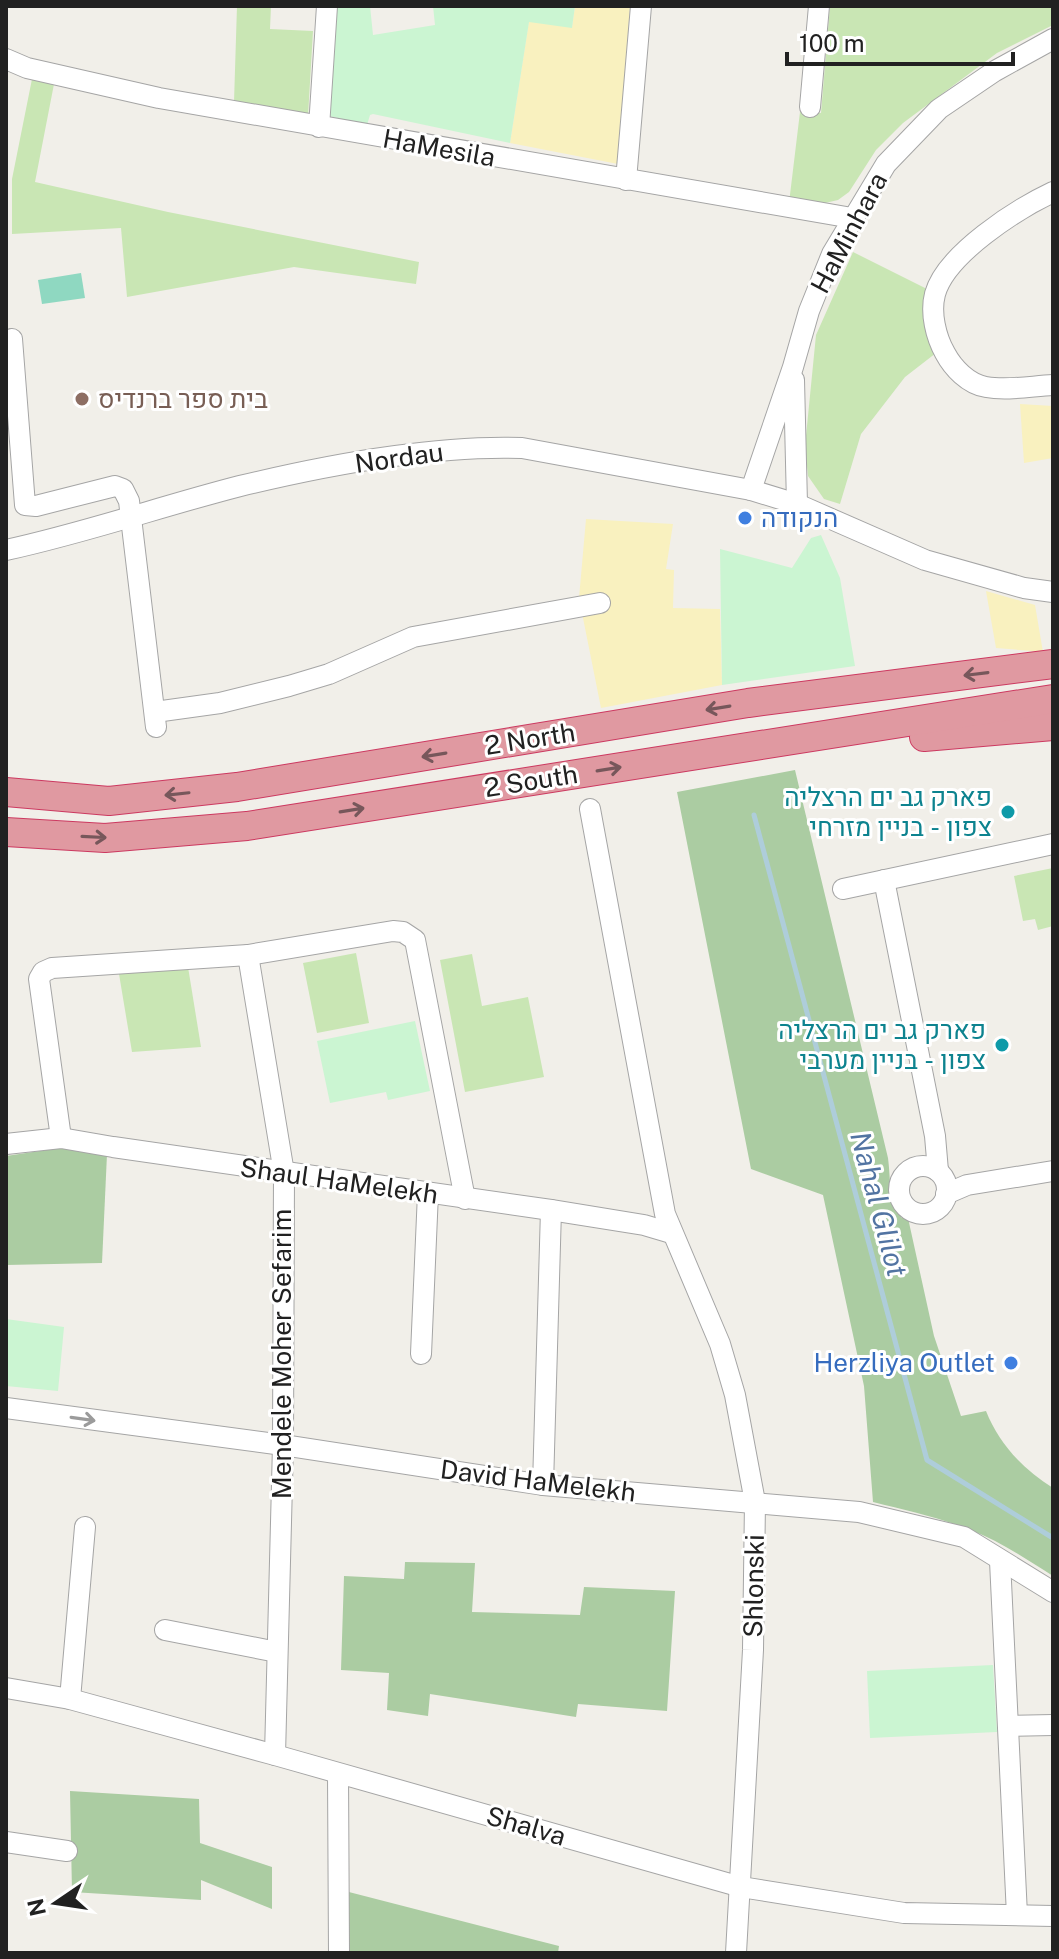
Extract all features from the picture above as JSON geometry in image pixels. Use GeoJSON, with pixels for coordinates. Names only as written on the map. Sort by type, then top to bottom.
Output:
{"type":"FeatureCollection","features":[{"type":"Feature","properties":{"kind":"highway","name":"2 North"},"geometry":{"type":"LineString","coordinates":[[6,792],[109,801],[237,787],[748,703],[1053,664]]}},
{"type":"Feature","properties":{"kind":"highway","name":"2 South"},"geometry":{"type":"LineString","coordinates":[[6,832],[105,838],[247,826],[1053,699]]}},
{"type":"Feature","properties":{"kind":"highway"},"geometry":{"type":"LineString","coordinates":[[668,759],[1053,726]]}},
{"type":"Feature","properties":{"kind":"street"},"geometry":{"type":"LineString","coordinates":[[319,127],[327,6]]}},
{"type":"Feature","properties":{"kind":"street"},"geometry":{"type":"LineString","coordinates":[[626,180],[641,6]]}},
{"type":"Feature","properties":{"kind":"street"},"geometry":{"type":"LineString","coordinates":[[810,107],[819,6]]}},
{"type":"Feature","properties":{"kind":"street","name":"HaMinhara"},"geometry":{"type":"LineString","coordinates":[[751,490],[809,311],[832,254],[886,164],[939,109],[995,71],[1053,39]]}},
{"type":"Feature","properties":{"kind":"street","name":"HaMesila"},"geometry":{"type":"LineString","coordinates":[[6,59],[27,68],[159,98],[852,218]]}},
{"type":"Feature","properties":{"kind":"street","name":"HaMesila"},"geometry":{"type":"LineString","coordinates":[[6,73],[27,68]]}},
{"type":"Feature","properties":{"kind":"street"},"geometry":{"type":"LineString","coordinates":[[1053,192],[1007,217],[978,240],[949,270],[935,294],[934,318],[938,341],[949,361],[967,379],[984,387],[1053,385]]}},
{"type":"Feature","properties":{"kind":"street"},"geometry":{"type":"LineString","coordinates":[[12,339],[25,505],[36,506],[115,486],[123,489],[131,517],[156,719],[329,674],[413,637],[600,603]]}},
{"type":"Feature","properties":{"kind":"street","name":"HaMinhara"},"geometry":{"type":"LineString","coordinates":[[793,367],[797,504]]}},
{"type":"Feature","properties":{"kind":"street","name":"Nordau"},"geometry":{"type":"LineString","coordinates":[[6,550],[241,486],[367,461],[485,447],[522,448],[751,490],[797,504],[925,560],[1024,588],[1053,592]]}},
{"type":"Feature","properties":{"kind":"street","name":"Shlonski"},"geometry":{"type":"LineString","coordinates":[[590,809],[665,1214],[720,1344],[735,1395],[755,1502],[753,1650],[736,1953]]}},
{"type":"Feature","properties":{"kind":"street"},"geometry":{"type":"LineString","coordinates":[[843,889],[1053,844]]}},
{"type":"Feature","properties":{"kind":"street"},"geometry":{"type":"LineString","coordinates":[[884,880],[935,1136],[938,1171],[945,1181],[946,1194],[939,1208],[928,1213],[911,1211],[900,1197],[901,1178],[907,1171],[923,1165],[938,1171]]}},
{"type":"Feature","properties":{"kind":"street"},"geometry":{"type":"LineString","coordinates":[[61,1138],[39,979],[43,972],[52,968],[248,955],[393,931],[403,932],[415,940],[465,1199]]}},
{"type":"Feature","properties":{"kind":"street","name":"Mendele Moher Sefarim"},"geometry":{"type":"LineString","coordinates":[[248,955],[284,1173],[283,1445],[275,1755]]}},
{"type":"Feature","properties":{"kind":"street","name":"Shaul HaMelekh"},"geometry":{"type":"LineString","coordinates":[[6,1144],[61,1138],[551,1210],[644,1225],[671,1233]]}},
{"type":"Feature","properties":{"kind":"street"},"geometry":{"type":"LineString","coordinates":[[946,1194],[967,1185],[1053,1171]]}},
{"type":"Feature","properties":{"kind":"street"},"geometry":{"type":"LineString","coordinates":[[421,1354],[428,1193]]}},
{"type":"Feature","properties":{"kind":"street"},"geometry":{"type":"LineString","coordinates":[[543,1485],[551,1210]]}},
{"type":"Feature","properties":{"kind":"street","name":"David HaMelekh"},"geometry":{"type":"LineString","coordinates":[[6,1408],[283,1445],[543,1485],[859,1512],[964,1537],[1053,1592]]}},
{"type":"Feature","properties":{"kind":"street"},"geometry":{"type":"LineString","coordinates":[[70,1699],[85,1527]]}},
{"type":"Feature","properties":{"kind":"street"},"geometry":{"type":"LineString","coordinates":[[1000,1561],[1017,1915]]}},
{"type":"Feature","properties":{"kind":"street"},"geometry":{"type":"LineString","coordinates":[[165,1630],[277,1652]]}},
{"type":"Feature","properties":{"kind":"street","name":"Shalva"},"geometry":{"type":"LineString","coordinates":[[6,1688],[70,1699],[741,1887],[904,1913],[1053,1916]]}},
{"type":"Feature","properties":{"kind":"street"},"geometry":{"type":"LineString","coordinates":[[1008,1726],[1053,1725]]}},
{"type":"Feature","properties":{"kind":"street"},"geometry":{"type":"LineString","coordinates":[[338,1774],[339,1953]]}},
{"type":"Feature","properties":{"kind":"street"},"geometry":{"type":"LineString","coordinates":[[6,1842],[67,1851]]}},
{"type":"Feature","properties":{"kind":"green space"},"geometry":{"type":"Polygon","coordinates":[[[237,6],[271,6],[270,29],[313,31],[308,116],[234,102],[237,6]]]}},
{"type":"Feature","properties":{"kind":"green space"},"geometry":{"type":"Polygon","coordinates":[[[336,6],[370,6],[373,35],[435,25],[433,6],[575,6],[572,28],[529,22],[510,143],[373,114],[367,125],[329,116],[336,6]]]}},
{"type":"Feature","properties":{"kind":"green space"},"geometry":{"type":"Polygon","coordinates":[[[830,6],[1053,6],[1053,25],[997,53],[903,123],[876,150],[849,192],[838,200],[812,206],[789,203],[800,112],[821,113],[830,6]]]}},
{"type":"Feature","properties":{"kind":"green space"},"geometry":{"type":"Polygon","coordinates":[[[32,79],[54,84],[35,182],[419,262],[416,284],[294,267],[127,297],[121,228],[12,234],[12,179],[32,79]]]}},
{"type":"Feature","properties":{"kind":"green space"},"geometry":{"type":"Polygon","coordinates":[[[853,252],[927,289],[936,353],[905,377],[861,434],[840,504],[824,499],[808,476],[805,446],[816,335],[853,252]]]}},
{"type":"Feature","properties":{"kind":"green space"},"geometry":{"type":"Polygon","coordinates":[[[81,273],[85,298],[42,304],[38,280],[81,273]]]}},
{"type":"Feature","properties":{"kind":"green space"},"geometry":{"type":"Polygon","coordinates":[[[821,535],[840,578],[855,666],[722,685],[720,549],[792,568],[811,538],[821,535]]]}},
{"type":"Feature","properties":{"kind":"green space"},"geometry":{"type":"Polygon","coordinates":[[[795,770],[888,1158],[892,1196],[902,1218],[908,1218],[934,1336],[961,1416],[986,1411],[1013,1455],[1053,1488],[1053,1576],[981,1534],[873,1502],[864,1386],[823,1195],[751,1169],[677,792],[795,770]]]}},
{"type":"Feature","properties":{"kind":"green space"},"geometry":{"type":"Polygon","coordinates":[[[1053,868],[1053,926],[1038,930],[1035,919],[1023,921],[1014,876],[1053,868]]]}},
{"type":"Feature","properties":{"kind":"green space"},"geometry":{"type":"Polygon","coordinates":[[[356,953],[369,1023],[317,1033],[303,963],[356,953]]]}},
{"type":"Feature","properties":{"kind":"green space"},"geometry":{"type":"Polygon","coordinates":[[[472,954],[482,1006],[528,997],[544,1077],[465,1092],[440,960],[472,954]]]}},
{"type":"Feature","properties":{"kind":"green space"},"geometry":{"type":"Polygon","coordinates":[[[188,967],[201,1047],[132,1052],[119,974],[188,967]]]}},
{"type":"Feature","properties":{"kind":"green space"},"geometry":{"type":"Polygon","coordinates":[[[415,1021],[430,1091],[388,1100],[386,1092],[330,1103],[317,1041],[415,1021]]]}},
{"type":"Feature","properties":{"kind":"green space"},"geometry":{"type":"Polygon","coordinates":[[[60,1148],[107,1154],[102,1263],[6,1265],[6,1156],[60,1148]]]}},
{"type":"Feature","properties":{"kind":"green space"},"geometry":{"type":"Polygon","coordinates":[[[6,1319],[64,1327],[58,1391],[6,1386],[6,1319]]]}},
{"type":"Feature","properties":{"kind":"green space"},"geometry":{"type":"Polygon","coordinates":[[[405,1562],[475,1563],[472,1612],[580,1615],[584,1587],[675,1591],[667,1711],[578,1704],[576,1717],[430,1694],[428,1716],[387,1710],[389,1673],[341,1670],[344,1576],[404,1579],[405,1562]]]}},
{"type":"Feature","properties":{"kind":"green space"},"geometry":{"type":"Polygon","coordinates":[[[993,1665],[997,1732],[870,1738],[867,1671],[993,1665]]]}},
{"type":"Feature","properties":{"kind":"green space"},"geometry":{"type":"Polygon","coordinates":[[[70,1791],[199,1799],[200,1843],[272,1867],[272,1909],[201,1880],[201,1900],[72,1892],[70,1791]]]}},
{"type":"Feature","properties":{"kind":"green space"},"geometry":{"type":"Polygon","coordinates":[[[345,1891],[559,1946],[558,1953],[345,1953],[345,1891]]]}},
{"type":"Feature","properties":{"kind":"sand"},"geometry":{"type":"Polygon","coordinates":[[[575,6],[630,6],[618,164],[510,143],[529,21],[572,27],[575,6]]]}},
{"type":"Feature","properties":{"kind":"sand"},"geometry":{"type":"Polygon","coordinates":[[[1020,404],[1053,406],[1053,458],[1024,463],[1020,404]]]}},
{"type":"Feature","properties":{"kind":"sand"},"geometry":{"type":"Polygon","coordinates":[[[586,519],[673,524],[666,569],[674,570],[673,608],[720,609],[722,685],[601,708],[579,598],[586,519]]]}},
{"type":"Feature","properties":{"kind":"sand"},"geometry":{"type":"Polygon","coordinates":[[[986,591],[1035,605],[1043,652],[996,648],[986,591]]]}},
{"type":"Feature","properties":{"kind":"waterway","name":"Nahal Glilot"},"geometry":{"type":"LineString","coordinates":[[754,815],[927,1460],[1053,1538]]}},
{"type":"Feature","properties":{"kind":"place","name":"בית ספר ברנדיס"},"geometry":{"type":"Point","coordinates":[82,399]}},
{"type":"Feature","properties":{"kind":"place","name":"הנקודה"},"geometry":{"type":"Point","coordinates":[745,518]}},
{"type":"Feature","properties":{"kind":"place","name":"פארק גב ים הרצליה צפון - בניין מזרחי"},"geometry":{"type":"Point","coordinates":[1008,812]}},
{"type":"Feature","properties":{"kind":"place","name":"פארק גב ים הרצליה צפון - בניין מערבי"},"geometry":{"type":"Point","coordinates":[1002,1045]}},
{"type":"Feature","properties":{"kind":"place","name":"Herzliya Outlet"},"geometry":{"type":"Point","coordinates":[1011,1363]}}]}
